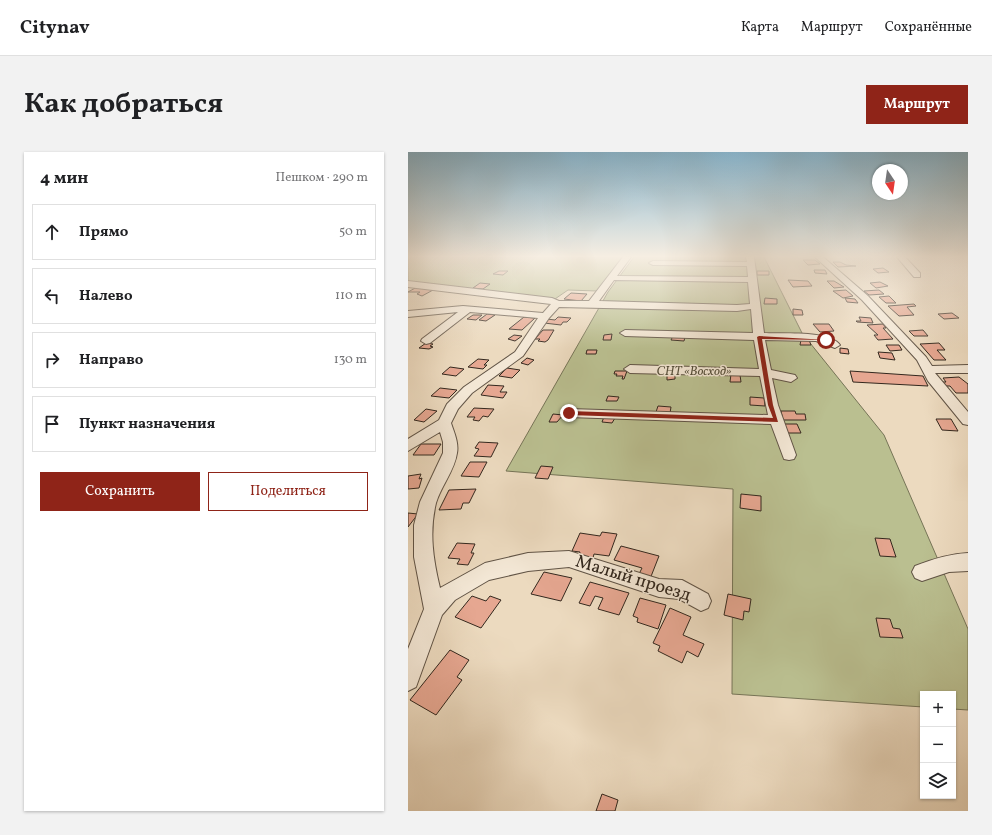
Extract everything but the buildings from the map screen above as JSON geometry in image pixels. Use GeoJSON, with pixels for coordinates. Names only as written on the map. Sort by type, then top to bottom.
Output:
{"type":"FeatureCollection","features":[{"type":"Feature","properties":{"kind":"street"},"geometry":{"type":"LineString","coordinates":[[440,288],[552,301],[557,304],[738,308],[755,306]]}},
{"type":"Feature","properties":{"kind":"street"},"geometry":{"type":"LineString","coordinates":[[592,304],[605,288]]}},
{"type":"Feature","properties":{"kind":"street"},"geometry":{"type":"LineString","coordinates":[[753,288],[759,337],[771,405],[789,455]]}},
{"type":"Feature","properties":{"kind":"street"},"geometry":{"type":"LineString","coordinates":[[853,288],[922,359],[932,378],[968,421]]}},
{"type":"Feature","properties":{"kind":"street"},"geometry":{"type":"LineString","coordinates":[[408,446],[444,423],[452,407],[468,390],[519,354],[545,316],[557,304]]}},
{"type":"Feature","properties":{"kind":"street"},"geometry":{"type":"LineString","coordinates":[[408,314],[469,309],[545,316]]}},
{"type":"Feature","properties":{"kind":"street"},"geometry":{"type":"LineString","coordinates":[[426,341],[461,313],[469,309]]}},
{"type":"Feature","properties":{"kind":"street"},"geometry":{"type":"LineString","coordinates":[[625,333],[816,338],[832,342],[836,345]]}},
{"type":"Feature","properties":{"kind":"street"},"geometry":{"type":"LineString","coordinates":[[630,369],[766,372],[791,378]]}},
{"type":"Feature","properties":{"kind":"street"},"geometry":{"type":"LineString","coordinates":[[928,370],[968,369]]}},
{"type":"Feature","properties":{"kind":"street"},"geometry":{"type":"LineString","coordinates":[[569,413],[776,420]]}},
{"type":"Feature","properties":{"kind":"street"},"geometry":{"type":"LineString","coordinates":[[408,679],[434,608],[423,557],[423,525],[428,502],[450,453],[450,442],[444,423]]}},
{"type":"Feature","properties":{"kind":"street","name":"Малый проезд"},"geometry":{"type":"LineString","coordinates":[[434,608],[448,593],[485,572],[528,562],[569,559],[660,588],[682,590],[701,600]]}},
{"type":"Feature","properties":{"kind":"street"},"geometry":{"type":"LineString","coordinates":[[922,572],[949,563],[968,562]]}},
{"type":"Feature","properties":{"kind":"green space"},"geometry":{"type":"Polygon","coordinates":[[[433,288],[599,288],[597,291],[568,290],[552,301],[433,288]]]}},
{"type":"Feature","properties":{"kind":"green space","name":"СНТ «Восход»"},"geometry":{"type":"Polygon","coordinates":[[[611,288],[779,288],[802,333],[884,435],[968,629],[968,710],[956,709],[956,691],[920,691],[920,707],[732,694],[733,489],[506,471],[611,288]]]}},
{"type":"Feature","properties":{"kind":"route"},"geometry":{"type":"LineString","coordinates":[[569,413],[776,420],[771,405],[759,337],[816,338],[826,340]]}}]}
